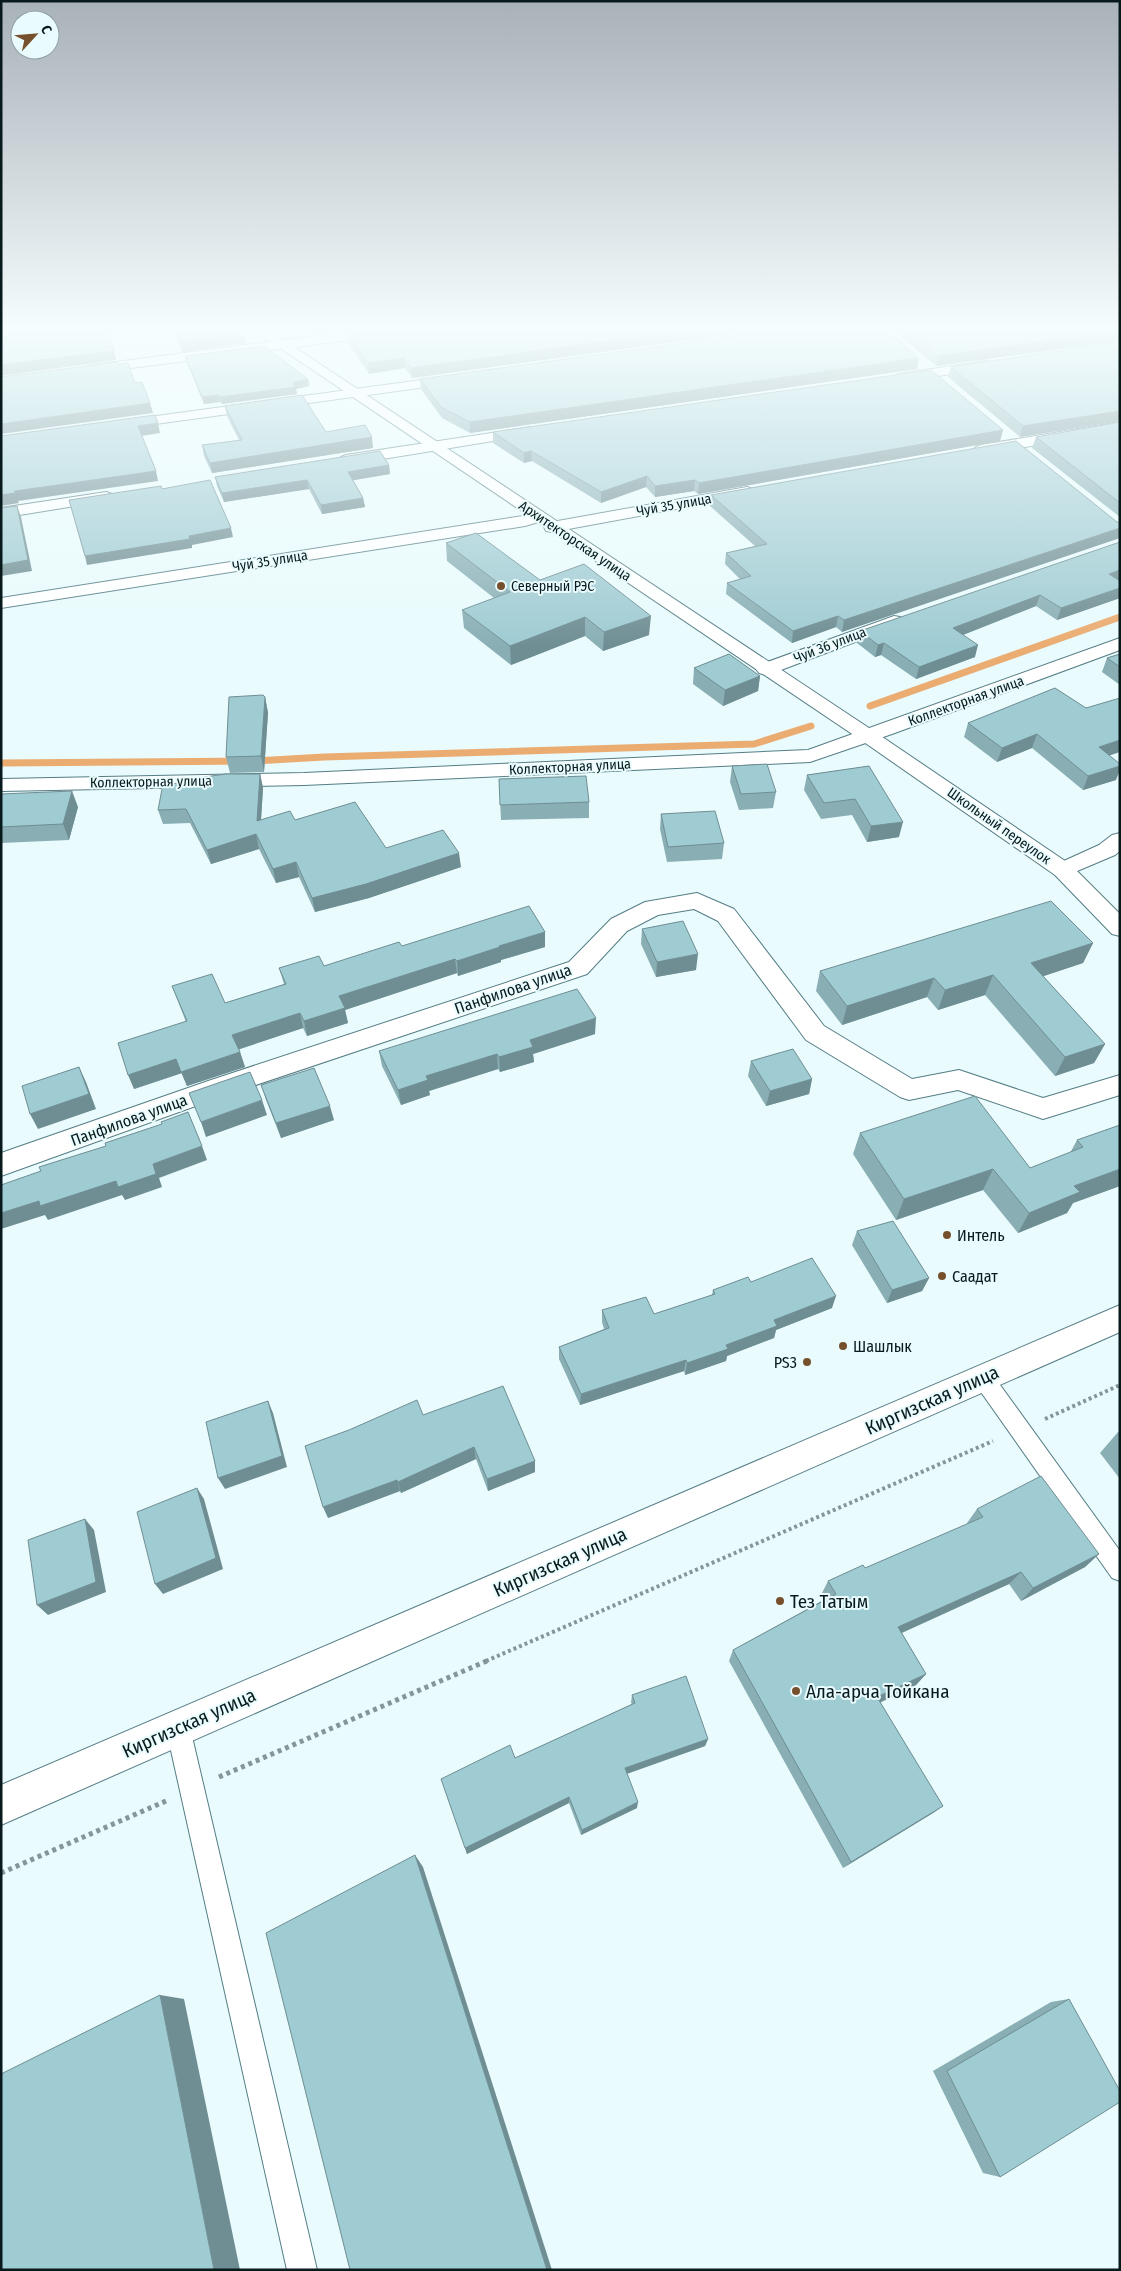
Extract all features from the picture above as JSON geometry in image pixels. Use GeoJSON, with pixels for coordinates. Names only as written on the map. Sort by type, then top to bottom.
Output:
{"type":"FeatureCollection","features":[{"type":"Feature","properties":{"kind":"street","name":"Архитекторская улица"},"geometry":{"type":"LineString","coordinates":[[416,435],[868,736]]}},
{"type":"Feature","properties":{"kind":"street"},"geometry":{"type":"LineString","coordinates":[[328,463],[504,435]]}},
{"type":"Feature","properties":{"kind":"street"},"geometry":{"type":"LineString","coordinates":[[1005,435],[1030,456]]}},
{"type":"Feature","properties":{"kind":"street"},"geometry":{"type":"LineString","coordinates":[[966,452],[1068,435]]}},
{"type":"Feature","properties":{"kind":"street","name":"Чуй 35 улица"},"geometry":{"type":"LineString","coordinates":[[1,603],[525,521],[546,522],[762,489]]}},
{"type":"Feature","properties":{"kind":"street"},"geometry":{"type":"LineString","coordinates":[[1,513],[124,494]]}},
{"type":"Feature","properties":{"kind":"street","name":"Чуй 36 улица"},"geometry":{"type":"LineString","coordinates":[[766,668],[913,615]]}},
{"type":"Feature","properties":{"kind":"street","name":"Коллекторная улица"},"geometry":{"type":"LineString","coordinates":[[1,785],[304,779],[810,756],[1120,644]]}},
{"type":"Feature","properties":{"kind":"street","name":"Школьный переулок"},"geometry":{"type":"LineString","coordinates":[[868,736],[1063,870],[1120,928]]}},
{"type":"Feature","properties":{"kind":"street"},"geometry":{"type":"LineString","coordinates":[[1063,870],[1108,850],[1120,840]]}},
{"type":"Feature","properties":{"kind":"street","name":"Панфилова улица"},"geometry":{"type":"LineString","coordinates":[[1,1165],[220,1087],[578,968],[619,924],[653,908],[697,901],[726,915],[815,1033],[908,1090],[959,1080],[1043,1109],[1120,1085]]}},
{"type":"Feature","properties":{"kind":"street","name":"Киргизская улица"},"geometry":{"type":"LineString","coordinates":[[1,1805],[1120,1318]]}},
{"type":"Feature","properties":{"kind":"lane"},"geometry":{"type":"LineString","coordinates":[[983,1378],[1120,1570]]}},
{"type":"Feature","properties":{"kind":"lane"},"geometry":{"type":"LineString","coordinates":[[178,1728],[302,2270]]}},
{"type":"Feature","properties":{"kind":"path"},"geometry":{"type":"LineString","coordinates":[[1,1873],[1020,1430],[1120,1384]]}},
{"type":"Feature","properties":{"kind":"building"},"geometry":{"type":"Polygon","coordinates":[[[142,435],[156,471],[15,491],[15,493],[1,495],[1,436],[142,435]]]}},
{"type":"Feature","properties":{"kind":"building"},"geometry":{"type":"Polygon","coordinates":[[[239,435],[371,435],[372,437],[210,463],[202,445],[242,440],[239,435]]]}},
{"type":"Feature","properties":{"kind":"building"},"geometry":{"type":"Polygon","coordinates":[[[497,435],[974,435],[699,483],[695,480],[655,486],[647,476],[601,492],[531,451],[524,453],[497,435]]]}},
{"type":"Feature","properties":{"kind":"building"},"geometry":{"type":"Polygon","coordinates":[[[1047,435],[1120,435],[1120,503],[1036,437],[1047,435]]]}},
{"type":"Feature","properties":{"kind":"building"},"geometry":{"type":"Polygon","coordinates":[[[1016,441],[1117,522],[1120,522],[1120,528],[844,620],[838,616],[793,631],[727,583],[751,576],[726,553],[767,544],[711,495],[1016,441]]]}},
{"type":"Feature","properties":{"kind":"building"},"geometry":{"type":"Polygon","coordinates":[[[380,451],[389,465],[348,472],[363,498],[321,505],[307,480],[222,493],[215,477],[380,451]]]}},
{"type":"Feature","properties":{"kind":"building"},"geometry":{"type":"Polygon","coordinates":[[[210,480],[231,528],[189,536],[190,539],[85,556],[69,500],[161,486],[162,489],[210,480]]]}},
{"type":"Feature","properties":{"kind":"building"},"geometry":{"type":"Polygon","coordinates":[[[17,506],[28,560],[1,565],[1,508],[17,506]]]}},
{"type":"Feature","properties":{"kind":"building"},"geometry":{"type":"Polygon","coordinates":[[[476,533],[540,580],[584,564],[651,616],[604,632],[585,617],[510,646],[462,610],[510,592],[446,543],[476,533]]]}},
{"type":"Feature","properties":{"kind":"building"},"geometry":{"type":"Polygon","coordinates":[[[1120,542],[1120,570],[1109,574],[1120,581],[1120,588],[1061,608],[1040,595],[953,628],[978,645],[919,667],[884,643],[878,645],[860,631],[1120,542]]]}},
{"type":"Feature","properties":{"kind":"building"},"geometry":{"type":"Polygon","coordinates":[[[729,654],[760,676],[725,690],[694,668],[729,654]]]}},
{"type":"Feature","properties":{"kind":"building"},"geometry":{"type":"Polygon","coordinates":[[[1120,654],[1120,667],[1107,658],[1120,654]]]}},
{"type":"Feature","properties":{"kind":"building"},"geometry":{"type":"Polygon","coordinates":[[[1055,688],[1086,708],[1120,698],[1120,740],[1099,747],[1120,766],[1088,776],[1037,734],[1002,748],[968,723],[1055,688]]]}},
{"type":"Feature","properties":{"kind":"building"},"geometry":{"type":"Polygon","coordinates":[[[263,695],[265,697],[261,756],[226,757],[229,697],[263,695]]]}},
{"type":"Feature","properties":{"kind":"building"},"geometry":{"type":"Polygon","coordinates":[[[767,764],[776,792],[741,794],[732,766],[767,764]]]}},
{"type":"Feature","properties":{"kind":"building"},"geometry":{"type":"Polygon","coordinates":[[[869,766],[903,822],[871,826],[855,799],[824,803],[807,775],[869,766]]]}},
{"type":"Feature","properties":{"kind":"building"},"geometry":{"type":"Polygon","coordinates":[[[226,774],[260,774],[257,821],[290,811],[295,820],[355,802],[386,848],[443,830],[459,853],[366,884],[312,898],[296,862],[273,869],[256,834],[207,850],[186,809],[158,810],[163,784],[204,782],[204,777],[226,774]]]}},
{"type":"Feature","properties":{"kind":"building"},"geometry":{"type":"Polygon","coordinates":[[[586,776],[589,802],[500,805],[499,779],[586,776]]]}},
{"type":"Feature","properties":{"kind":"building"},"geometry":{"type":"Polygon","coordinates":[[[72,791],[63,824],[1,827],[1,794],[72,791]]]}},
{"type":"Feature","properties":{"kind":"building"},"geometry":{"type":"Polygon","coordinates":[[[715,811],[724,843],[668,847],[661,814],[715,811]]]}},
{"type":"Feature","properties":{"kind":"building"},"geometry":{"type":"Polygon","coordinates":[[[1051,901],[1093,943],[1031,963],[1105,1044],[1065,1057],[993,975],[945,990],[934,978],[847,1006],[820,971],[1051,901]]]}},
{"type":"Feature","properties":{"kind":"building"},"geometry":{"type":"Polygon","coordinates":[[[529,906],[545,932],[457,961],[455,959],[339,996],[345,1008],[304,1021],[300,1013],[232,1035],[240,1052],[181,1072],[176,1059],[128,1075],[118,1043],[187,1021],[172,986],[212,974],[225,1003],[286,984],[279,968],[319,956],[324,966],[399,942],[402,946],[529,906]]]}},
{"type":"Feature","properties":{"kind":"building"},"geometry":{"type":"Polygon","coordinates":[[[683,921],[698,954],[657,962],[642,929],[683,921]]]}},
{"type":"Feature","properties":{"kind":"building"},"geometry":{"type":"Polygon","coordinates":[[[577,989],[596,1018],[530,1040],[533,1047],[499,1057],[497,1054],[426,1076],[428,1080],[398,1090],[379,1051],[577,989]]]}},
{"type":"Feature","properties":{"kind":"building"},"geometry":{"type":"Polygon","coordinates":[[[793,1049],[812,1079],[770,1091],[751,1061],[793,1049]]]}},
{"type":"Feature","properties":{"kind":"building"},"geometry":{"type":"Polygon","coordinates":[[[79,1067],[89,1094],[30,1114],[22,1086],[79,1067]]]}},
{"type":"Feature","properties":{"kind":"building"},"geometry":{"type":"Polygon","coordinates":[[[314,1068],[330,1106],[276,1123],[261,1085],[314,1068]]]}},
{"type":"Feature","properties":{"kind":"building"},"geometry":{"type":"Polygon","coordinates":[[[250,1072],[262,1100],[201,1122],[189,1093],[250,1072]]]}},
{"type":"Feature","properties":{"kind":"building"},"geometry":{"type":"Polygon","coordinates":[[[975,1096],[1030,1168],[1083,1147],[1077,1140],[1120,1125],[1120,1169],[1074,1186],[1080,1192],[1029,1213],[993,1169],[904,1199],[860,1133],[975,1096]]]}},
{"type":"Feature","properties":{"kind":"building"},"geometry":{"type":"Polygon","coordinates":[[[188,1112],[202,1146],[153,1164],[156,1174],[118,1187],[116,1181],[40,1206],[39,1201],[1,1213],[1,1185],[41,1171],[39,1167],[106,1146],[105,1143],[162,1124],[161,1122],[188,1112]]]}},
{"type":"Feature","properties":{"kind":"building"},"geometry":{"type":"Polygon","coordinates":[[[893,1221],[929,1278],[892,1290],[857,1231],[893,1221]]]}},
{"type":"Feature","properties":{"kind":"building"},"geometry":{"type":"Polygon","coordinates":[[[812,1258],[836,1296],[774,1320],[777,1326],[726,1345],[728,1349],[687,1363],[686,1360],[581,1394],[559,1347],[609,1328],[602,1310],[646,1297],[654,1314],[715,1294],[713,1290],[748,1277],[751,1282],[812,1258]]]}},
{"type":"Feature","properties":{"kind":"building"},"geometry":{"type":"Polygon","coordinates":[[[503,1386],[535,1461],[487,1479],[474,1447],[398,1482],[397,1480],[323,1507],[305,1446],[349,1430],[417,1400],[423,1415],[503,1386]]]}},
{"type":"Feature","properties":{"kind":"building"},"geometry":{"type":"Polygon","coordinates":[[[268,1401],[282,1456],[218,1478],[206,1422],[268,1401]]]}},
{"type":"Feature","properties":{"kind":"building"},"geometry":{"type":"Polygon","coordinates":[[[1041,1476],[1099,1554],[1033,1588],[1021,1572],[898,1627],[926,1674],[877,1697],[943,1806],[851,1862],[733,1650],[836,1594],[828,1581],[863,1565],[865,1568],[983,1517],[977,1509],[1041,1476]]]}},
{"type":"Feature","properties":{"kind":"building"},"geometry":{"type":"Polygon","coordinates":[[[197,1488],[216,1558],[155,1584],[137,1512],[197,1488]]]}},
{"type":"Feature","properties":{"kind":"building"},"geometry":{"type":"Polygon","coordinates":[[[85,1519],[96,1582],[37,1605],[28,1540],[85,1519]]]}},
{"type":"Feature","properties":{"kind":"building"},"geometry":{"type":"Polygon","coordinates":[[[686,1676],[708,1739],[625,1768],[638,1802],[582,1830],[569,1797],[465,1848],[441,1779],[510,1745],[515,1758],[635,1703],[632,1695],[686,1676]]]}},
{"type":"Feature","properties":{"kind":"building"},"geometry":{"type":"Polygon","coordinates":[[[415,1855],[547,2270],[350,2270],[266,1933],[415,1855]]]}},
{"type":"Feature","properties":{"kind":"building"},"geometry":{"type":"Polygon","coordinates":[[[160,1995],[214,2270],[1,2270],[1,2074],[160,1995]]]}},
{"type":"Feature","properties":{"kind":"building"},"geometry":{"type":"Polygon","coordinates":[[[1069,1999],[1120,2091],[1120,2102],[1000,2177],[947,2071],[1069,1999]]]}},
{"type":"Feature","properties":{"kind":"waterway"},"geometry":{"type":"LineString","coordinates":[[870,706],[1120,617]]}},
{"type":"Feature","properties":{"kind":"waterway"},"geometry":{"type":"LineString","coordinates":[[1,763],[255,761],[324,757],[754,744],[811,726]]}},
{"type":"Feature","properties":{"kind":"place","name":"Северный РЭС"},"geometry":{"type":"Point","coordinates":[501,586]}},
{"type":"Feature","properties":{"kind":"place","name":"Интель"},"geometry":{"type":"Point","coordinates":[947,1235]}},
{"type":"Feature","properties":{"kind":"place","name":"Саадат"},"geometry":{"type":"Point","coordinates":[942,1276]}},
{"type":"Feature","properties":{"kind":"place","name":"Шашлык"},"geometry":{"type":"Point","coordinates":[843,1346]}},
{"type":"Feature","properties":{"kind":"place","name":"PS3"},"geometry":{"type":"Point","coordinates":[807,1362]}},
{"type":"Feature","properties":{"kind":"place","name":"Тез Татым"},"geometry":{"type":"Point","coordinates":[780,1601]}},
{"type":"Feature","properties":{"kind":"place","name":"Ала-арча Тойкана"},"geometry":{"type":"Point","coordinates":[796,1691]}}]}
